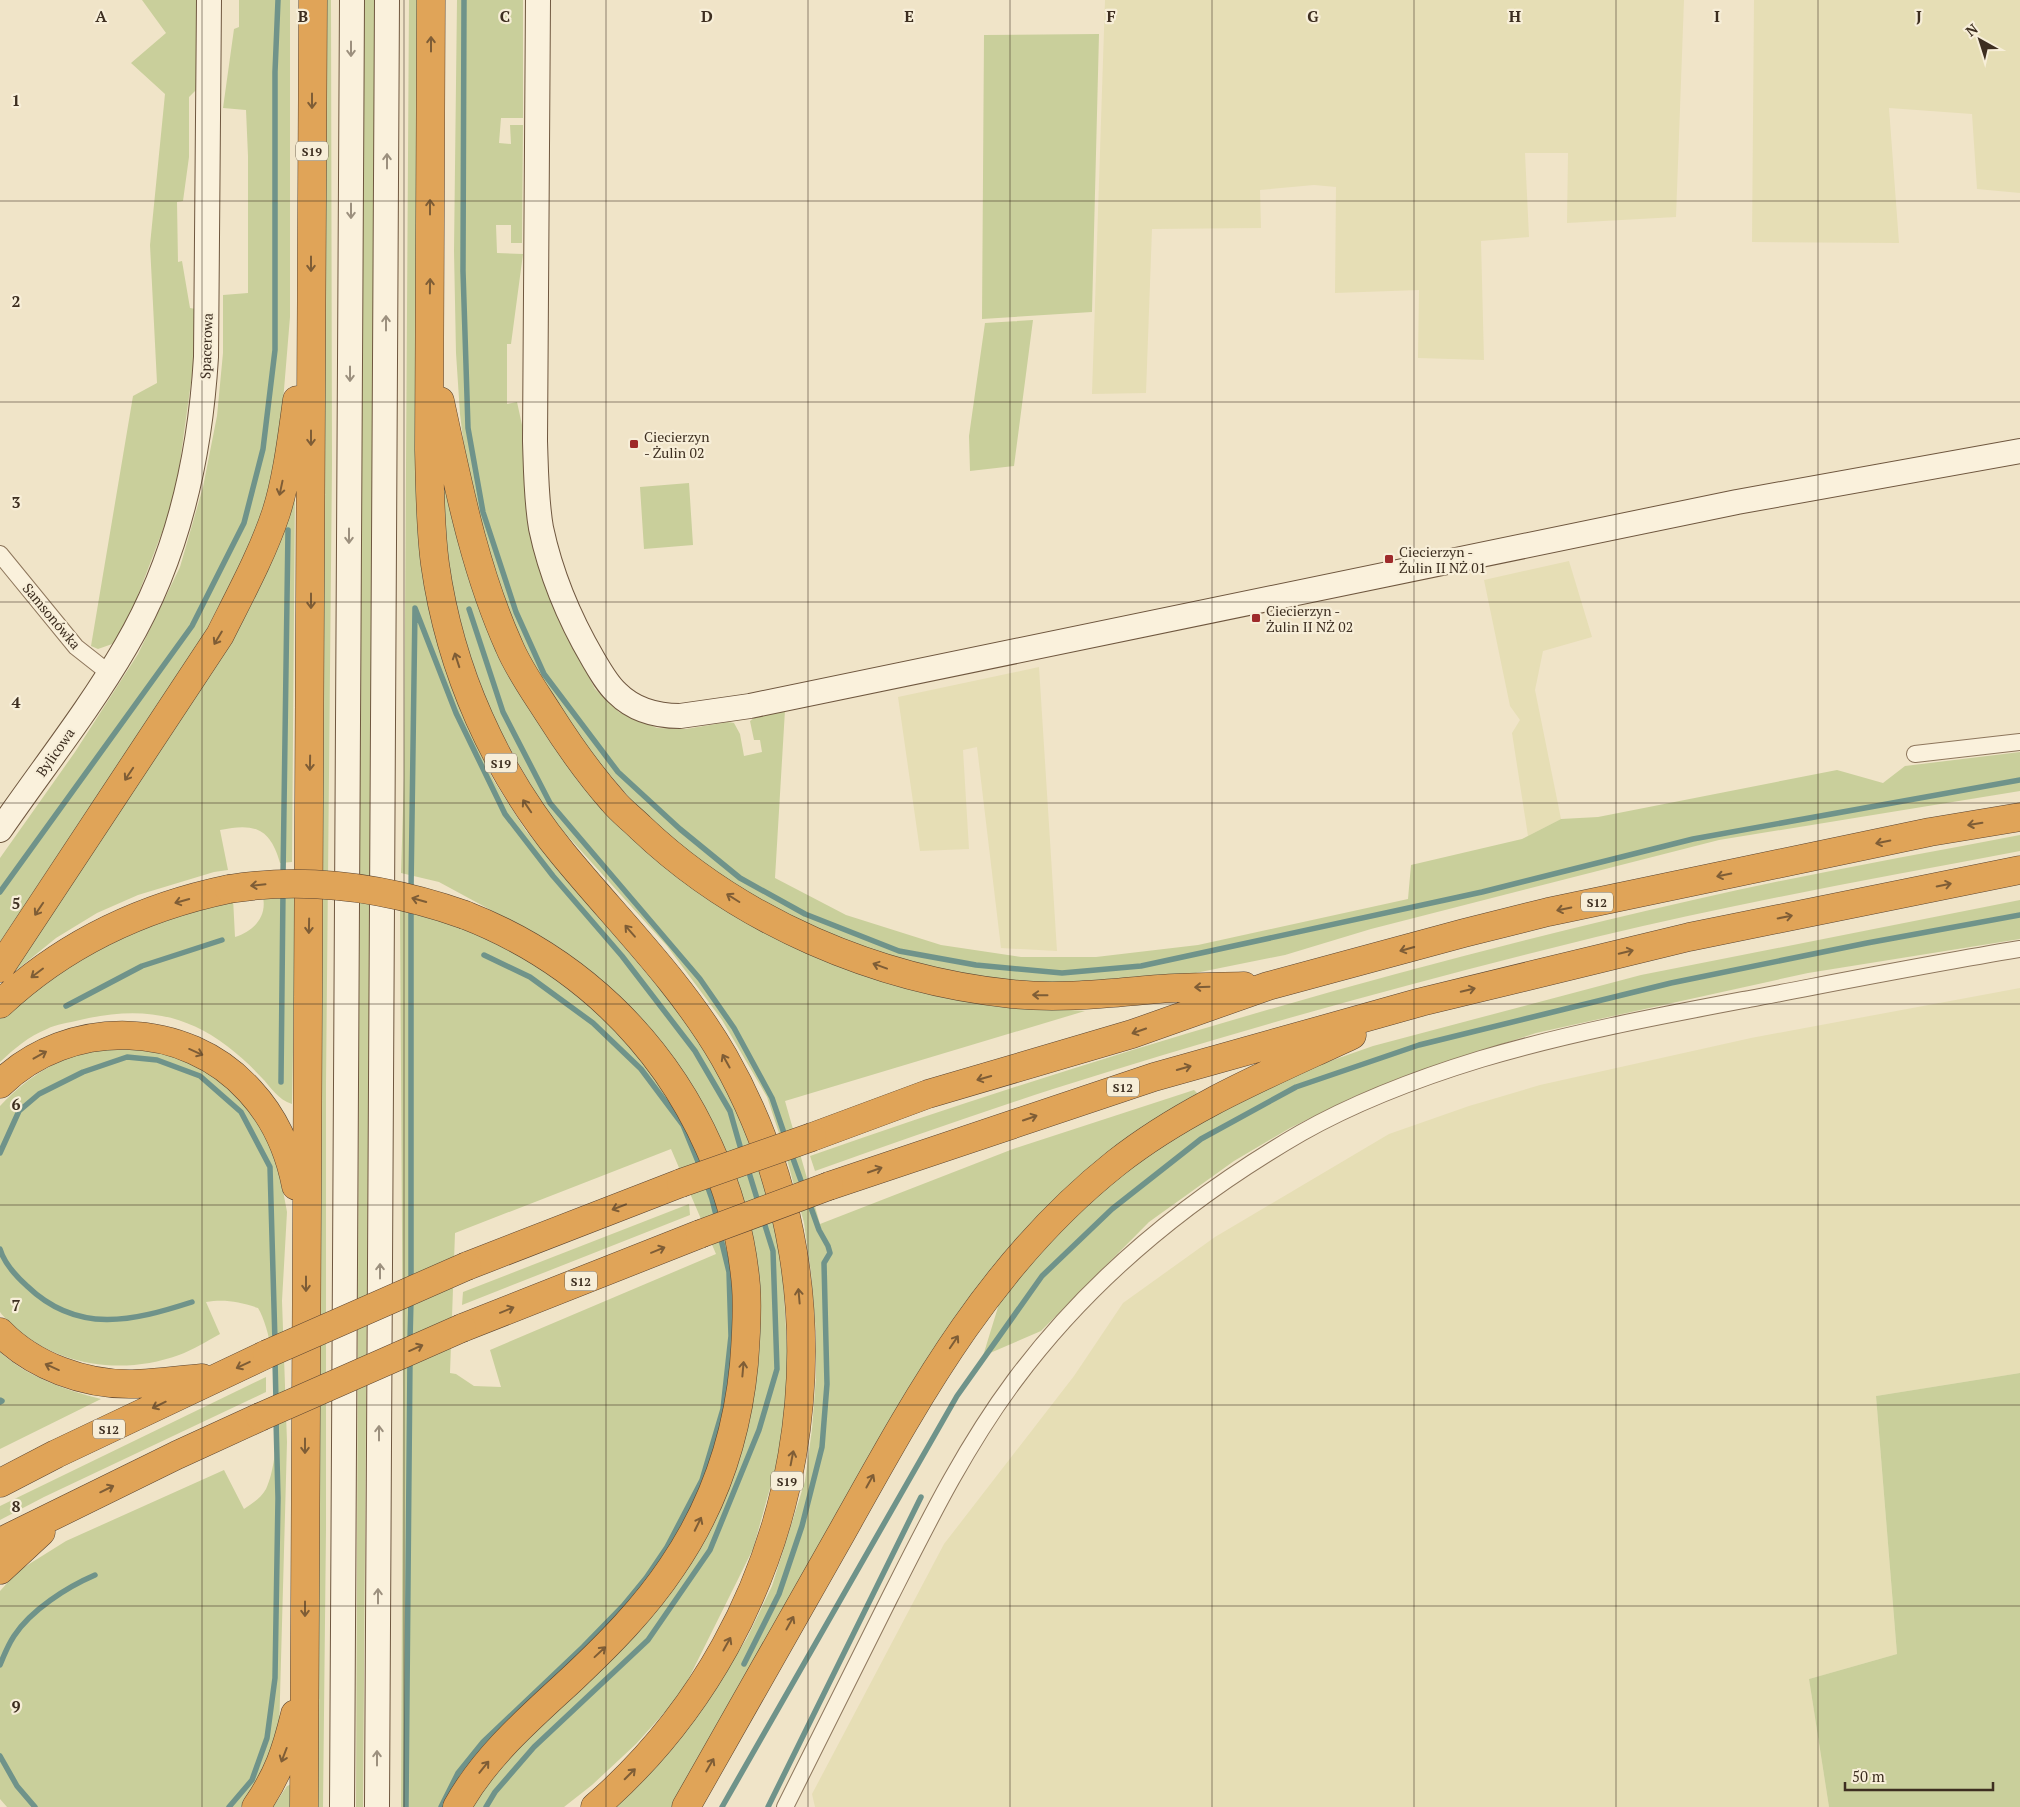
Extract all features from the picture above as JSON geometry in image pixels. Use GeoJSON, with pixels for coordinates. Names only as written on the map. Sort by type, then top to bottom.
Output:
{"type":"FeatureCollection","features":[{"type":"Feature","properties":{"kind":"highway","name":"S19"},"geometry":{"type":"LineString","coordinates":[[0,968],[220,635],[249,576],[276,512],[290,448],[311,302],[313,0]]}},
{"type":"Feature","properties":{"kind":"highway","name":"S19"},"geometry":{"type":"LineString","coordinates":[[431,0],[430,485],[433,549],[445,619],[464,684],[494,750],[533,814],[567,859],[666,973],[695,1011],[726,1061],[755,1119],[775,1174],[787,1218],[798,1292],[802,1343],[799,1414],[785,1490],[764,1561],[733,1632],[697,1692],[672,1726],[638,1766],[595,1807]]}},
{"type":"Feature","properties":{"kind":"highway"},"geometry":{"type":"LineString","coordinates":[[304,1807],[306,1235],[311,702],[311,302]]}},
{"type":"Feature","properties":{"kind":"highway"},"geometry":{"type":"LineString","coordinates":[[429,351],[467,525],[491,601],[509,648],[524,676],[565,740],[613,802],[664,849],[706,881],[766,919],[829,947],[896,972],[961,987],[1014,994],[1078,996],[1162,989],[1268,986]]}},
{"type":"Feature","properties":{"kind":"highway","name":"S12"},"geometry":{"type":"LineString","coordinates":[[0,1484],[56,1454],[219,1376],[467,1266],[681,1183],[928,1094],[1132,1034],[1268,986],[1548,912],[1930,832],[2020,817]]}},
{"type":"Feature","properties":{"kind":"highway","name":"S12"},"geometry":{"type":"LineString","coordinates":[[0,1542],[260,1417],[462,1328],[700,1234],[829,1186],[1154,1076],[1421,1002],[1688,937],[2020,870]]}},
{"type":"Feature","properties":{"kind":"highway"},"geometry":{"type":"LineString","coordinates":[[0,1004],[38,971],[94,936],[129,919],[165,906],[229,890],[291,884],[352,886],[401,896],[466,915],[510,934],[585,983],[649,1047],[669,1074],[700,1128],[726,1190],[734,1216],[744,1266],[746,1312],[742,1378],[732,1437],[713,1493],[687,1544],[659,1587],[628,1624],[501,1746],[475,1779],[458,1807]]}},
{"type":"Feature","properties":{"kind":"highway"},"geometry":{"type":"LineString","coordinates":[[686,1807],[934,1371],[1001,1277],[1038,1234],[1077,1196],[1159,1131],[1203,1106],[1421,1002]]}},
{"type":"Feature","properties":{"kind":"highway"},"geometry":{"type":"LineString","coordinates":[[0,1084],[16,1070],[42,1054],[56,1047],[86,1038],[115,1034],[146,1036],[174,1043],[198,1052],[210,1058],[240,1080],[278,1128],[294,1173],[306,1235]]}},
{"type":"Feature","properties":{"kind":"highway"},"geometry":{"type":"LineString","coordinates":[[0,1332],[48,1366],[98,1381],[133,1384],[219,1376]]}},
{"type":"Feature","properties":{"kind":"highway"},"geometry":{"type":"LineString","coordinates":[[0,1570],[63,1511]]}},
{"type":"Feature","properties":{"kind":"highway"},"geometry":{"type":"LineString","coordinates":[[256,1807],[273,1783],[287,1746],[305,1674]]}},
{"type":"Feature","properties":{"kind":"main road","name":"Spacerowa"},"geometry":{"type":"LineString","coordinates":[[109,673],[140,617],[168,551],[184,503],[199,432],[206,349],[209,0]]}},
{"type":"Feature","properties":{"kind":"main road"},"geometry":{"type":"LineString","coordinates":[[342,1807],[352,0]]}},
{"type":"Feature","properties":{"kind":"main road"},"geometry":{"type":"LineString","coordinates":[[377,1807],[387,0]]}},
{"type":"Feature","properties":{"kind":"main road"},"geometry":{"type":"LineString","coordinates":[[538,0],[535,440],[536,490],[539,516],[555,580],[580,634],[599,669],[613,689],[629,702],[646,711],[680,716],[750,706],[1737,502],[2020,451]]}},
{"type":"Feature","properties":{"kind":"main road","name":"Bylicowa"},"geometry":{"type":"LineString","coordinates":[[0,830],[109,673]]}},
{"type":"Feature","properties":{"kind":"street","name":"Samsonówka"},"geometry":{"type":"LineString","coordinates":[[0,554],[76,646],[109,673]]}},
{"type":"Feature","properties":{"kind":"street"},"geometry":{"type":"LineString","coordinates":[[1915,754],[2020,742]]}},
{"type":"Feature","properties":{"kind":"street"},"geometry":{"type":"LineString","coordinates":[[785,1807],[937,1503],[970,1446],[1014,1381],[1040,1347],[1098,1284],[1180,1213],[1222,1183],[1304,1132],[1347,1110],[1390,1092],[1479,1060],[1635,1021],[2020,949]]}},
{"type":"Feature","properties":{"kind":"shaded area"},"geometry":{"type":"Polygon","coordinates":[[[1105,0],[1684,0],[1676,217],[1567,223],[1568,153],[1525,153],[1529,237],[1481,241],[1484,360],[1418,358],[1419,290],[1335,293],[1336,187],[1314,185],[1260,190],[1261,228],[1152,229],[1146,393],[1092,394],[1105,0]]]}},
{"type":"Feature","properties":{"kind":"shaded area"},"geometry":{"type":"Polygon","coordinates":[[[1754,0],[2020,0],[2020,193],[1977,189],[1972,114],[1889,108],[1899,243],[1752,242],[1754,0]]]}},
{"type":"Feature","properties":{"kind":"shaded area"},"geometry":{"type":"Polygon","coordinates":[[[1569,561],[1592,637],[1543,651],[1535,690],[1561,819],[1528,836],[1512,733],[1520,720],[1510,706],[1484,580],[1569,561]]]}},
{"type":"Feature","properties":{"kind":"shaded area"},"geometry":{"type":"Polygon","coordinates":[[[1039,667],[1057,951],[1001,948],[977,747],[963,750],[969,849],[920,851],[898,697],[1039,667]]]}},
{"type":"Feature","properties":{"kind":"shaded area"},"geometry":{"type":"Polygon","coordinates":[[[2020,988],[2020,1373],[1876,1396],[1897,1654],[1809,1679],[1829,1807],[815,1807],[812,1794],[944,1544],[1074,1376],[1123,1303],[1215,1237],[1389,1134],[1469,1106],[1540,1085],[1751,1038],[2020,988]]]}},
{"type":"Feature","properties":{"kind":"green space"},"geometry":{"type":"Polygon","coordinates":[[[142,0],[196,0],[196,90],[189,97],[189,157],[183,201],[177,202],[178,262],[182,261],[190,308],[201,310],[175,498],[135,603],[115,643],[98,649],[91,646],[133,396],[157,383],[150,245],[165,94],[131,63],[166,33],[142,0]]]}},
{"type":"Feature","properties":{"kind":"green space"},"geometry":{"type":"Polygon","coordinates":[[[239,0],[290,0],[290,317],[278,462],[261,519],[241,564],[201,640],[0,942],[0,858],[75,752],[138,654],[180,567],[203,487],[217,416],[223,353],[223,295],[248,293],[246,110],[223,108],[234,29],[239,27],[239,0]]]}},
{"type":"Feature","properties":{"kind":"green space"},"geometry":{"type":"Polygon","coordinates":[[[320,0],[331,0],[332,464],[326,1084],[326,1529],[323,1807],[311,1807],[320,0]]]}},
{"type":"Feature","properties":{"kind":"green space"},"geometry":{"type":"Polygon","coordinates":[[[363,0],[377,0],[363,1807],[356,1807],[363,0]]]}},
{"type":"Feature","properties":{"kind":"green space"},"geometry":{"type":"Polygon","coordinates":[[[409,0],[420,0],[420,246],[455,691],[462,714],[494,781],[526,831],[698,1034],[740,1118],[763,1176],[782,1259],[788,1366],[781,1449],[753,1549],[681,1694],[636,1744],[592,1785],[564,1807],[470,1807],[512,1751],[696,1554],[724,1499],[745,1435],[754,1391],[760,1300],[751,1232],[612,992],[555,945],[439,882],[401,873],[404,778],[409,0]]]}},
{"type":"Feature","properties":{"kind":"green space"},"geometry":{"type":"Polygon","coordinates":[[[457,0],[523,0],[523,118],[501,118],[499,143],[511,144],[510,125],[523,125],[522,243],[511,243],[511,225],[496,225],[497,253],[523,254],[511,344],[507,344],[507,404],[517,402],[568,635],[595,689],[619,712],[657,728],[686,729],[728,722],[734,723],[740,734],[744,756],[762,752],[760,740],[754,740],[750,721],[757,716],[785,710],[775,878],[846,915],[941,945],[1021,957],[1096,957],[1198,945],[1408,899],[1411,865],[1522,839],[1561,819],[1598,817],[1837,770],[1883,783],[1905,766],[2020,752],[2020,791],[1719,840],[1371,929],[1285,955],[1151,982],[1050,987],[902,965],[781,916],[678,845],[642,812],[600,764],[562,711],[524,649],[494,586],[468,481],[460,414],[456,353],[454,251],[457,0]]]}},
{"type":"Feature","properties":{"kind":"green space"},"geometry":{"type":"Polygon","coordinates":[[[1099,34],[1092,312],[982,319],[984,35],[1099,34]]]}},
{"type":"Feature","properties":{"kind":"green space"},"geometry":{"type":"Polygon","coordinates":[[[1033,320],[1014,466],[970,471],[969,436],[985,323],[1033,320]]]}},
{"type":"Feature","properties":{"kind":"green space"},"geometry":{"type":"Polygon","coordinates":[[[445,460],[531,708],[578,781],[650,854],[768,933],[830,962],[901,985],[1028,1007],[1085,1011],[785,1101],[820,1224],[1013,1149],[1194,1090],[1200,1096],[1096,1164],[1043,1210],[977,1291],[677,1807],[613,1807],[636,1786],[706,1703],[747,1638],[772,1586],[805,1481],[812,1429],[816,1377],[816,1333],[811,1273],[804,1223],[784,1148],[767,1097],[722,1020],[667,946],[546,812],[493,718],[469,652],[453,594],[444,524],[442,481],[445,460]]]}},
{"type":"Feature","properties":{"kind":"green space"},"geometry":{"type":"Polygon","coordinates":[[[689,483],[693,545],[644,549],[640,487],[689,483]]]}},
{"type":"Feature","properties":{"kind":"green space"},"geometry":{"type":"Polygon","coordinates":[[[295,486],[292,862],[280,863],[271,842],[259,830],[242,827],[220,830],[228,870],[214,872],[138,895],[97,913],[56,938],[13,973],[11,966],[295,486]]]}},
{"type":"Feature","properties":{"kind":"green space"},"geometry":{"type":"Polygon","coordinates":[[[2020,835],[2020,851],[1701,913],[1527,954],[1391,990],[1053,1089],[815,1171],[810,1156],[1028,1083],[1138,1049],[1358,984],[1470,954],[1734,891],[2020,835]]]}},
{"type":"Feature","properties":{"kind":"green space"},"geometry":{"type":"Polygon","coordinates":[[[296,895],[292,1104],[279,1096],[245,1061],[210,1034],[192,1025],[157,1015],[139,1013],[100,1016],[54,1026],[28,1039],[0,1062],[0,1017],[99,941],[233,898],[235,937],[248,931],[258,922],[263,911],[263,897],[296,895]]]}},
{"type":"Feature","properties":{"kind":"green space"},"geometry":{"type":"Polygon","coordinates":[[[2020,900],[2020,939],[1808,973],[1536,1033],[1410,1074],[1351,1098],[1290,1128],[1234,1161],[1149,1222],[1041,1331],[983,1356],[1002,1294],[1079,1211],[1126,1172],[1172,1138],[1282,1078],[1373,1046],[1641,975],[2020,900]]]}},
{"type":"Feature","properties":{"kind":"green space"},"geometry":{"type":"Polygon","coordinates":[[[400,905],[502,942],[566,985],[605,1018],[655,1074],[691,1140],[729,1251],[736,1313],[732,1377],[717,1448],[680,1533],[654,1572],[588,1648],[502,1725],[477,1751],[443,1807],[401,1807],[403,1392],[400,905]],[[671,1149],[455,1233],[450,1373],[456,1374],[474,1386],[501,1387],[490,1350],[716,1254],[671,1149]]]}},
{"type":"Feature","properties":{"kind":"green space"},"geometry":{"type":"Polygon","coordinates":[[[112,1047],[176,1055],[214,1073],[244,1097],[276,1153],[287,1212],[282,1301],[287,1442],[279,1733],[269,1764],[241,1807],[7,1807],[0,1799],[0,1591],[18,1571],[66,1541],[224,1470],[244,1509],[264,1492],[272,1472],[277,1425],[275,1371],[271,1346],[258,1308],[232,1302],[206,1302],[220,1334],[179,1355],[137,1365],[115,1366],[93,1364],[72,1359],[52,1351],[33,1341],[0,1312],[0,1106],[24,1084],[51,1066],[80,1054],[112,1047]]]}},
{"type":"Feature","properties":{"kind":"green space"},"geometry":{"type":"Polygon","coordinates":[[[689,1204],[690,1215],[462,1305],[463,1292],[689,1204]]]}},
{"type":"Feature","properties":{"kind":"green space"},"geometry":{"type":"Polygon","coordinates":[[[0,1352],[22,1369],[48,1382],[101,1399],[0,1449],[0,1352]]]}},
{"type":"Feature","properties":{"kind":"green space"},"geometry":{"type":"Polygon","coordinates":[[[2020,1373],[2020,1807],[1829,1807],[1809,1679],[1897,1654],[1876,1396],[2020,1373]]]}},
{"type":"Feature","properties":{"kind":"green space"},"geometry":{"type":"Polygon","coordinates":[[[266,1377],[266,1392],[44,1497],[0,1520],[0,1506],[266,1377]]]}},
{"type":"Feature","properties":{"kind":"green space"},"geometry":{"type":"Polygon","coordinates":[[[292,1784],[292,1807],[273,1807],[287,1786],[292,1784]]]}},
{"type":"Feature","properties":{"kind":"waterway"},"geometry":{"type":"LineString","coordinates":[[0,892],[192,626],[244,523],[263,449],[275,350],[275,72],[278,0]]}},
{"type":"Feature","properties":{"kind":"waterway"},"geometry":{"type":"LineString","coordinates":[[464,0],[463,271],[468,428],[483,512],[516,612],[544,674],[618,772],[680,829],[740,878],[805,914],[899,951],[976,965],[1062,973],[1141,966],[1482,892],[1693,839],[2020,780]]}},
{"type":"Feature","properties":{"kind":"waterway"},"geometry":{"type":"LineString","coordinates":[[283,877],[288,530]]}},
{"type":"Feature","properties":{"kind":"waterway"},"geometry":{"type":"LineString","coordinates":[[411,890],[415,608],[456,713],[505,814],[553,876],[622,956],[695,1051],[730,1111],[742,1153]]}},
{"type":"Feature","properties":{"kind":"waterway"},"geometry":{"type":"LineString","coordinates":[[469,609],[503,712],[550,803],[700,979],[734,1028],[772,1098],[786,1139]]}},
{"type":"Feature","properties":{"kind":"waterway"},"geometry":{"type":"LineString","coordinates":[[281,1082],[283,891]]}},
{"type":"Feature","properties":{"kind":"waterway"},"geometry":{"type":"LineString","coordinates":[[411,907],[411,1282]]}},
{"type":"Feature","properties":{"kind":"waterway"},"geometry":{"type":"LineString","coordinates":[[722,1807],[957,1396],[1042,1276],[1112,1209],[1201,1139],[1296,1087],[1419,1045],[1671,983],[1867,943],[2020,915]]}},
{"type":"Feature","properties":{"kind":"waterway"},"geometry":{"type":"LineString","coordinates":[[66,1006],[142,966],[222,940]]}},
{"type":"Feature","properties":{"kind":"waterway"},"geometry":{"type":"LineString","coordinates":[[484,955],[530,977],[593,1023],[641,1069],[683,1125],[701,1169]]}},
{"type":"Feature","properties":{"kind":"waterway"},"geometry":{"type":"LineString","coordinates":[[0,1153],[19,1111],[39,1094],[83,1072],[127,1057],[157,1060],[200,1076],[241,1112],[270,1167],[275,1342]]}},
{"type":"Feature","properties":{"kind":"waterway"},"geometry":{"type":"LineString","coordinates":[[791,1153],[804,1189]]}},
{"type":"Feature","properties":{"kind":"waterway"},"geometry":{"type":"LineString","coordinates":[[747,1166],[759,1205]]}},
{"type":"Feature","properties":{"kind":"waterway"},"geometry":{"type":"LineString","coordinates":[[706,1182],[717,1219]]}},
{"type":"Feature","properties":{"kind":"waterway"},"geometry":{"type":"LineString","coordinates":[[744,1664],[779,1594],[802,1526],[822,1447],[827,1384],[824,1263],[830,1253],[809,1202]]}},
{"type":"Feature","properties":{"kind":"waterway"},"geometry":{"type":"LineString","coordinates":[[486,1807],[495,1792],[534,1747],[648,1640],[710,1550],[759,1430],[777,1369],[773,1251],[763,1219]]}},
{"type":"Feature","properties":{"kind":"waterway"},"geometry":{"type":"LineString","coordinates":[[441,1807],[458,1773],[483,1742],[583,1647],[623,1606],[646,1578],[667,1547],[702,1480],[723,1409],[731,1336],[729,1272],[720,1235]]}},
{"type":"Feature","properties":{"kind":"waterway"},"geometry":{"type":"LineString","coordinates":[[0,1249],[4,1259],[15,1274],[46,1302],[66,1312],[86,1318],[106,1320],[127,1318],[170,1309],[192,1302]]}},
{"type":"Feature","properties":{"kind":"waterway"},"geometry":{"type":"LineString","coordinates":[[410,1342],[411,1299]]}},
{"type":"Feature","properties":{"kind":"waterway"},"geometry":{"type":"LineString","coordinates":[[275,1359],[276,1402]]}},
{"type":"Feature","properties":{"kind":"waterway"},"geometry":{"type":"LineString","coordinates":[[406,1807],[410,1359]]}},
{"type":"Feature","properties":{"kind":"waterway"},"geometry":{"type":"LineString","coordinates":[[0,1400],[2,1401],[0,1402]]}},
{"type":"Feature","properties":{"kind":"waterway"},"geometry":{"type":"LineString","coordinates":[[229,1807],[252,1780],[267,1738],[275,1678],[278,1498],[276,1419]]}},
{"type":"Feature","properties":{"kind":"waterway"},"geometry":{"type":"LineString","coordinates":[[768,1807],[921,1497]]}},
{"type":"Feature","properties":{"kind":"waterway"},"geometry":{"type":"LineString","coordinates":[[0,1665],[12,1639],[30,1617],[50,1600],[95,1575]]}},
{"type":"Feature","properties":{"kind":"waterway"},"geometry":{"type":"LineString","coordinates":[[0,1756],[17,1786],[35,1807]]}},
{"type":"Feature","properties":{"kind":"place","name":"Ciecierzyn - Żulin 02"},"geometry":{"type":"Point","coordinates":[634,444]}},
{"type":"Feature","properties":{"kind":"place","name":"Ciecierzyn - Żulin II NŻ 01"},"geometry":{"type":"Point","coordinates":[1389,559]}},
{"type":"Feature","properties":{"kind":"place","name":"Ciecierzyn - Żulin II NŻ 02"},"geometry":{"type":"Point","coordinates":[1256,618]}}]}
